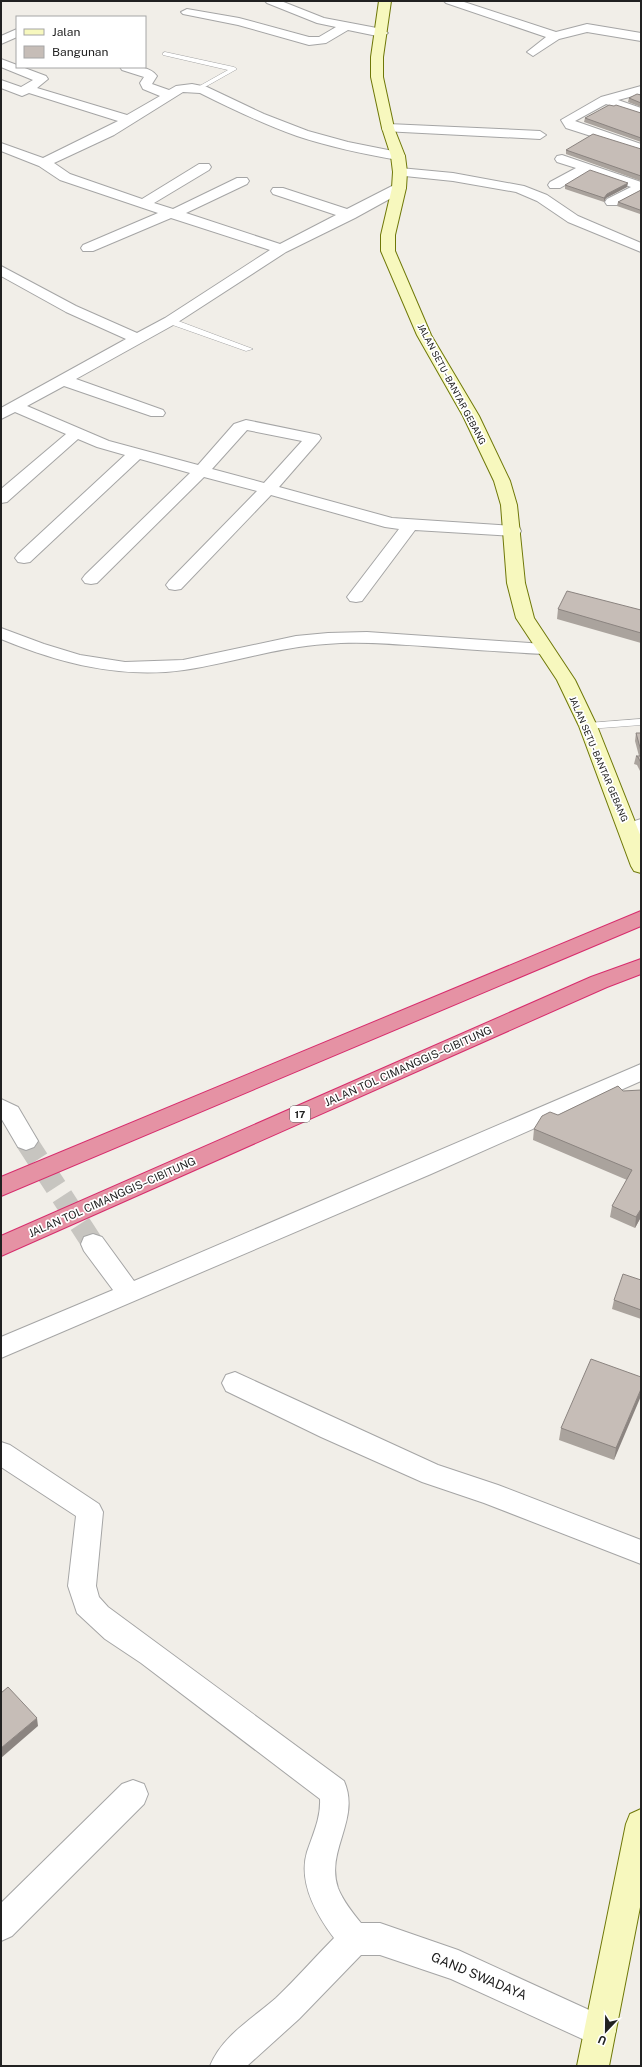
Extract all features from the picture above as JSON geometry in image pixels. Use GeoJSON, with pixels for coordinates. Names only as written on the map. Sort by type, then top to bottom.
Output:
{"type":"FeatureCollection","features":[{"type":"Feature","properties":{"kind":"highway"},"geometry":{"type":"LineString","coordinates":[[1,1187],[641,918]]}},
{"type":"Feature","properties":{"kind":"highway","name":"JALAN TOL CIMANGGIS–CIBITUNG"},"geometry":{"type":"LineString","coordinates":[[1,1246],[599,982],[641,966]]}},
{"type":"Feature","properties":{"kind":"main road","name":"JALAN SETU - BANTAR GEBANG"},"geometry":{"type":"LineString","coordinates":[[385,1],[382,33],[377,57],[377,77],[388,128],[398,156],[400,172],[400,188],[388,235],[388,251],[424,335],[471,416],[502,481],[509,505],[513,531],[516,583],[525,618],[544,649],[566,680],[588,726],[636,829],[641,866]]}},
{"type":"Feature","properties":{"kind":"main road"},"geometry":{"type":"LineString","coordinates":[[593,2066],[641,1824]]}},
{"type":"Feature","properties":{"kind":"street"},"geometry":{"type":"LineString","coordinates":[[271,1],[322,21],[345,27],[382,33]]}},
{"type":"Feature","properties":{"kind":"street"},"geometry":{"type":"LineString","coordinates":[[450,1],[555,36]]}},
{"type":"Feature","properties":{"kind":"street"},"geometry":{"type":"LineString","coordinates":[[187,12],[239,22],[309,41],[322,40],[345,27]]}},
{"type":"Feature","properties":{"kind":"street"},"geometry":{"type":"LineString","coordinates":[[533,52],[555,36],[587,28],[641,37]]}},
{"type":"Feature","properties":{"kind":"street"},"geometry":{"type":"LineString","coordinates":[[1,40],[16,33]]}},
{"type":"Feature","properties":{"kind":"street"},"geometry":{"type":"LineString","coordinates":[[1,63],[42,79],[22,92],[1,84]]}},
{"type":"Feature","properties":{"kind":"street"},"geometry":{"type":"LineString","coordinates":[[129,68],[149,74],[151,76],[146,83],[147,86],[169,95]]}},
{"type":"Feature","properties":{"kind":"street"},"geometry":{"type":"LineString","coordinates":[[28,88],[129,120]]}},
{"type":"Feature","properties":{"kind":"street"},"geometry":{"type":"LineString","coordinates":[[44,163],[109,132],[180,89],[198,89],[316,138],[398,156]]}},
{"type":"Feature","properties":{"kind":"street"},"geometry":{"type":"LineString","coordinates":[[641,90],[604,100],[571,118],[567,122],[641,148]]}},
{"type":"Feature","properties":{"kind":"street"},"geometry":{"type":"LineString","coordinates":[[604,100],[641,112]]}},
{"type":"Feature","properties":{"kind":"street"},"geometry":{"type":"LineString","coordinates":[[388,128],[540,135]]}},
{"type":"Feature","properties":{"kind":"street"},"geometry":{"type":"LineString","coordinates":[[2,148],[44,163],[65,177],[281,250]]}},
{"type":"Feature","properties":{"kind":"street"},"geometry":{"type":"LineString","coordinates":[[562,159],[641,187]]}},
{"type":"Feature","properties":{"kind":"street"},"geometry":{"type":"LineString","coordinates":[[143,204],[204,167]]}},
{"type":"Feature","properties":{"kind":"street"},"geometry":{"type":"LineString","coordinates":[[555,184],[588,167]]}},
{"type":"Feature","properties":{"kind":"street"},"geometry":{"type":"LineString","coordinates":[[400,172],[466,179],[519,189],[542,198],[573,220],[641,248]]}},
{"type":"Feature","properties":{"kind":"street"},"geometry":{"type":"LineString","coordinates":[[88,248],[172,213],[242,181]]}},
{"type":"Feature","properties":{"kind":"street"},"geometry":{"type":"LineString","coordinates":[[612,202],[641,187]]}},
{"type":"Feature","properties":{"kind":"street"},"geometry":{"type":"LineString","coordinates":[[5,411],[170,321],[281,250],[400,188]]}},
{"type":"Feature","properties":{"kind":"street"},"geometry":{"type":"LineString","coordinates":[[278,192],[350,215]]}},
{"type":"Feature","properties":{"kind":"street"},"geometry":{"type":"LineString","coordinates":[[1,270],[71,309],[139,339]]}},
{"type":"Feature","properties":{"kind":"street"},"geometry":{"type":"LineString","coordinates":[[63,380],[157,413]]}},
{"type":"Feature","properties":{"kind":"street"},"geometry":{"type":"LineString","coordinates":[[5,411],[136,454],[366,516],[410,525],[513,531]]}},
{"type":"Feature","properties":{"kind":"street"},"geometry":{"type":"LineString","coordinates":[[91,578],[201,471],[244,425],[276,429],[313,438],[268,489],[175,584]]}},
{"type":"Feature","properties":{"kind":"street"},"geometry":{"type":"LineString","coordinates":[[1,498],[75,434]]}},
{"type":"Feature","properties":{"kind":"street"},"geometry":{"type":"LineString","coordinates":[[24,558],[136,454]]}},
{"type":"Feature","properties":{"kind":"street"},"geometry":{"type":"LineString","coordinates":[[356,597],[410,525]]}},
{"type":"Feature","properties":{"kind":"street"},"geometry":{"type":"LineString","coordinates":[[1,633],[38,648],[75,659],[96,664],[125,666],[183,665],[296,641],[328,638],[367,637],[544,649]]}},
{"type":"Feature","properties":{"kind":"street"},"geometry":{"type":"LineString","coordinates":[[1,1348],[423,1168],[641,1072]]}},
{"type":"Feature","properties":{"kind":"street"},"geometry":{"type":"LineString","coordinates":[[1,1106],[10,1113],[26,1141]]}},
{"type":"Feature","properties":{"kind":"street"},"geometry":{"type":"LineString","coordinates":[[93,1244],[129,1293]]}},
{"type":"Feature","properties":{"kind":"street"},"geometry":{"type":"LineString","coordinates":[[235,1383],[330,1429],[432,1474],[489,1493],[641,1552]]}},
{"type":"Feature","properties":{"kind":"street"},"geometry":{"type":"LineString","coordinates":[[1,1453],[88,1509],[90,1512],[82,1586],[87,1604],[98,1616],[114,1630],[151,1654],[303,1767],[334,1792],[336,1800],[334,1816],[320,1865],[322,1888],[334,1913],[354,1939],[288,2008],[241,2048],[226,2066]]}},
{"type":"Feature","properties":{"kind":"street"},"geometry":{"type":"LineString","coordinates":[[1,1925],[133,1794]]}},
{"type":"Feature","properties":{"kind":"street","name":"GAND SWADAYA"},"geometry":{"type":"LineString","coordinates":[[354,1939],[380,1939],[416,1950],[465,1969],[600,2031]]}},
{"type":"Feature","properties":{"kind":"lane"},"geometry":{"type":"LineString","coordinates":[[165,54],[234,69],[198,89]]}},
{"type":"Feature","properties":{"kind":"lane"},"geometry":{"type":"LineString","coordinates":[[170,321],[249,349]]}},
{"type":"Feature","properties":{"kind":"lane"},"geometry":{"type":"LineString","coordinates":[[588,726],[641,722]]}},
{"type":"Feature","properties":{"kind":"building"},"geometry":{"type":"Polygon","coordinates":[[[637,94],[641,95],[641,103],[629,98],[637,94]]]}},
{"type":"Feature","properties":{"kind":"building"},"geometry":{"type":"Polygon","coordinates":[[[609,105],[616,105],[641,113],[641,138],[585,118],[609,105]]]}},
{"type":"Feature","properties":{"kind":"building"},"geometry":{"type":"Polygon","coordinates":[[[593,134],[641,149],[641,176],[566,150],[593,134]]]}},
{"type":"Feature","properties":{"kind":"building"},"geometry":{"type":"Polygon","coordinates":[[[590,170],[628,183],[607,194],[604,198],[565,185],[590,170]]]}},
{"type":"Feature","properties":{"kind":"building"},"geometry":{"type":"Polygon","coordinates":[[[641,190],[641,210],[618,202],[641,190]]]}},
{"type":"Feature","properties":{"kind":"building"},"geometry":{"type":"Polygon","coordinates":[[[567,591],[641,610],[641,633],[558,609],[567,591]]]}},
{"type":"Feature","properties":{"kind":"building"},"geometry":{"type":"Polygon","coordinates":[[[636,733],[641,733],[641,751],[636,733]]]}},
{"type":"Feature","properties":{"kind":"building"},"geometry":{"type":"Polygon","coordinates":[[[636,756],[641,756],[641,763],[638,757],[636,756]]]}},
{"type":"Feature","properties":{"kind":"building"},"geometry":{"type":"Polygon","coordinates":[[[618,1086],[623,1091],[641,1090],[641,1209],[636,1217],[612,1206],[632,1170],[534,1129],[542,1116],[550,1112],[558,1115],[618,1086]]]}},
{"type":"Feature","properties":{"kind":"building"},"geometry":{"type":"Polygon","coordinates":[[[623,1274],[641,1280],[641,1310],[614,1300],[623,1274]]]}},
{"type":"Feature","properties":{"kind":"building"},"geometry":{"type":"Polygon","coordinates":[[[591,1359],[641,1377],[641,1389],[616,1448],[561,1428],[591,1359]]]}},
{"type":"Feature","properties":{"kind":"building"},"geometry":{"type":"Polygon","coordinates":[[[8,1687],[37,1718],[1,1748],[1,1693],[8,1687]]]}},
{"type":"Feature","properties":{"kind":"tunnel"},"geometry":{"type":"LineString","coordinates":[[26,1141],[93,1244]]}}]}
